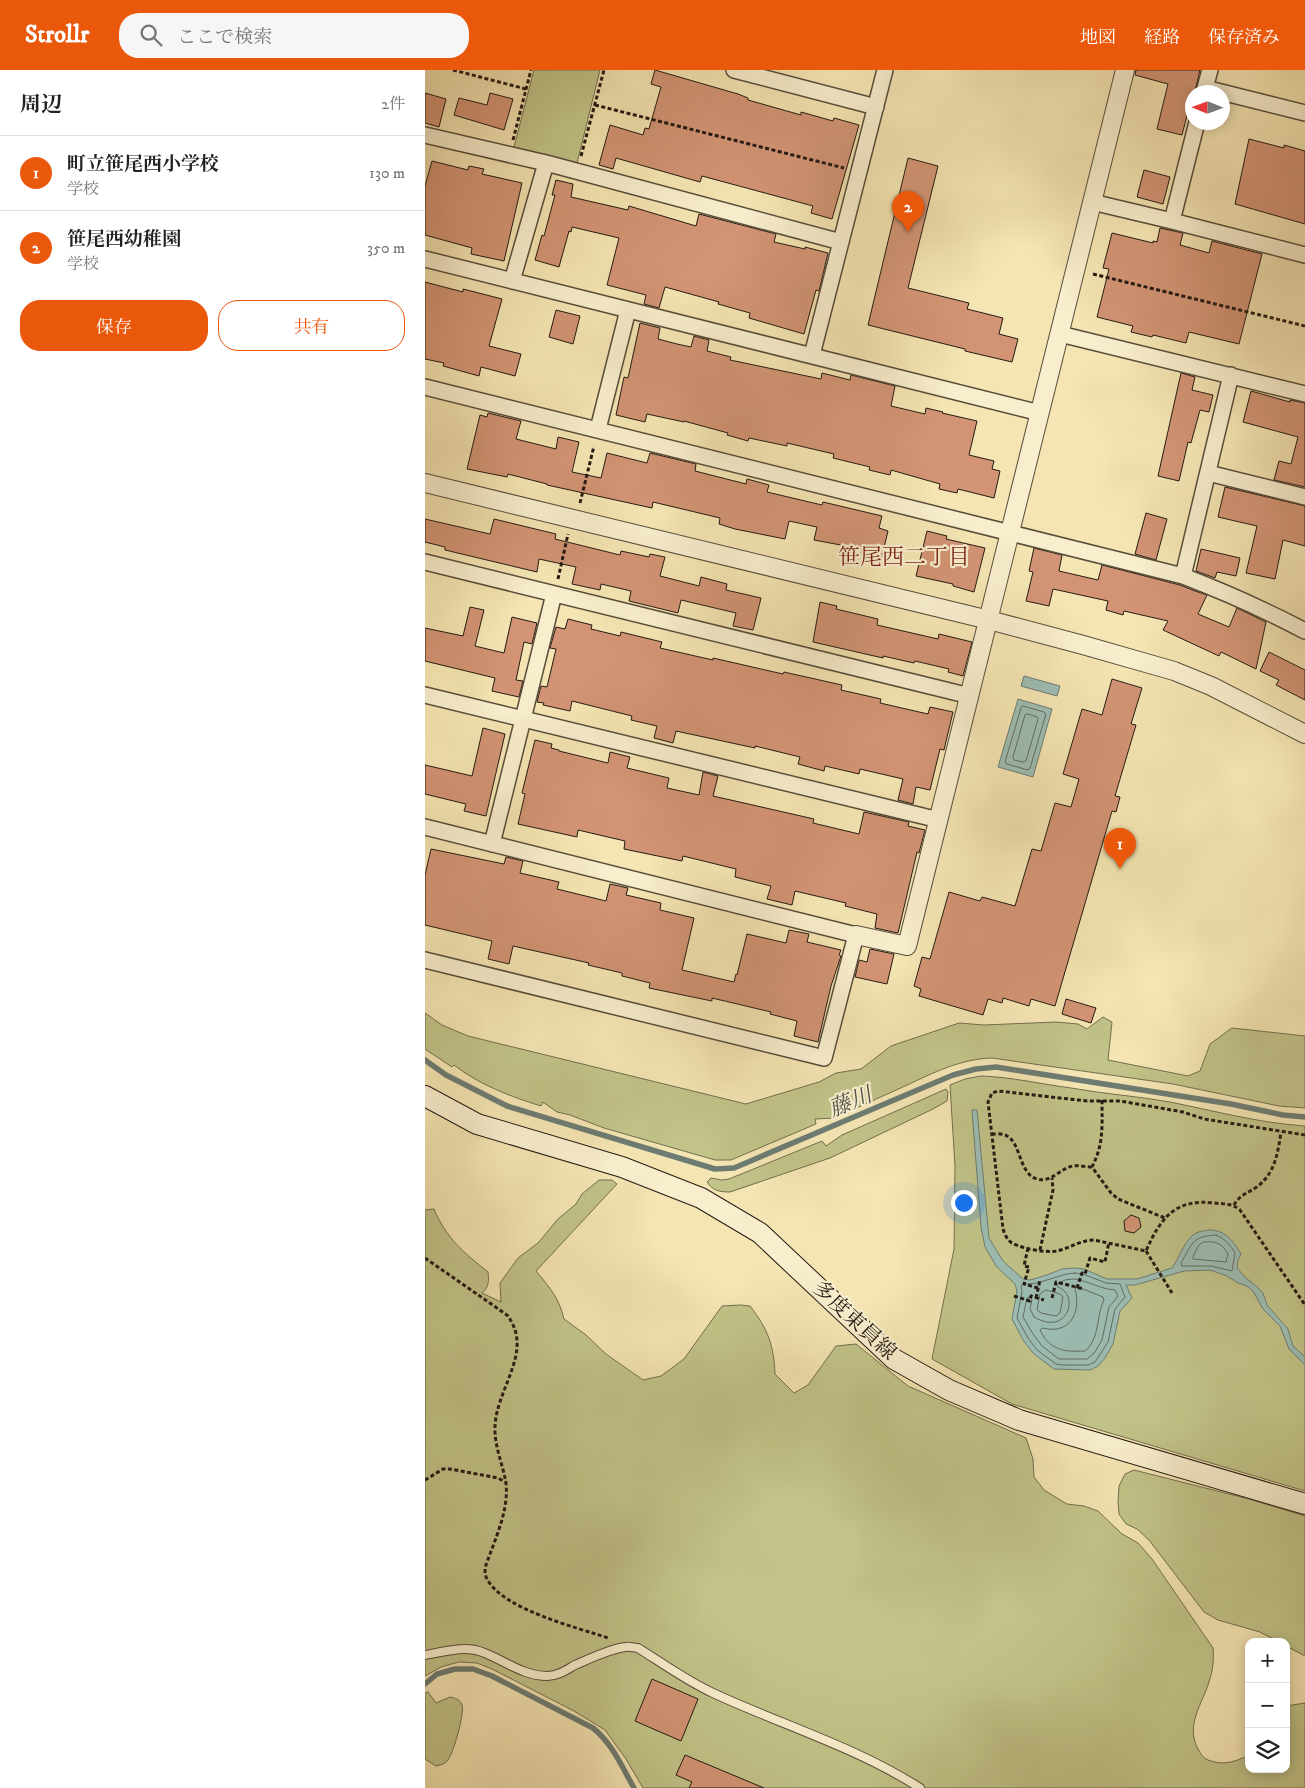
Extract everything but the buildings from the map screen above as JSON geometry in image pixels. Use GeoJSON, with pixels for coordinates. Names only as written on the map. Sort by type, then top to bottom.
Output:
{"type":"FeatureCollection","features":[{"type":"Feature","properties":{"kind":"main road","name":"多度東員線"},"geometry":{"type":"LineString","coordinates":[[425,1096],[477,1124],[622,1167],[701,1198],[760,1233],[894,1359],[949,1390],[1019,1420],[1305,1504]]}},
{"type":"Feature","properties":{"kind":"street"},"geometry":{"type":"LineString","coordinates":[[734,70],[876,106]]}},
{"type":"Feature","properties":{"kind":"street"},"geometry":{"type":"LineString","coordinates":[[812,355],[885,70]]}},
{"type":"Feature","properties":{"kind":"street"},"geometry":{"type":"LineString","coordinates":[[425,827],[856,935],[907,946],[1125,70]]}},
{"type":"Feature","properties":{"kind":"street"},"geometry":{"type":"LineString","coordinates":[[1206,85],[1210,70]]}},
{"type":"Feature","properties":{"kind":"street"},"geometry":{"type":"LineString","coordinates":[[1230,96],[1305,113]]}},
{"type":"Feature","properties":{"kind":"street"},"geometry":{"type":"LineString","coordinates":[[1172,221],[1195,130]]}},
{"type":"Feature","properties":{"kind":"street"},"geometry":{"type":"LineString","coordinates":[[425,135],[547,163],[841,242]]}},
{"type":"Feature","properties":{"kind":"street"},"geometry":{"type":"LineString","coordinates":[[512,281],[547,163]]}},
{"type":"Feature","properties":{"kind":"street"},"geometry":{"type":"LineString","coordinates":[[1092,202],[1305,255]]}},
{"type":"Feature","properties":{"kind":"street"},"geometry":{"type":"LineString","coordinates":[[425,259],[1040,413]]}},
{"type":"Feature","properties":{"kind":"street"},"geometry":{"type":"LineString","coordinates":[[598,429],[629,310]]}},
{"type":"Feature","properties":{"kind":"street"},"geometry":{"type":"LineString","coordinates":[[1060,334],[1305,394]]}},
{"type":"Feature","properties":{"kind":"street"},"geometry":{"type":"LineString","coordinates":[[1183,576],[1231,375]]}},
{"type":"Feature","properties":{"kind":"street"},"geometry":{"type":"LineString","coordinates":[[425,387],[1183,576],[1257,606],[1305,631]]}},
{"type":"Feature","properties":{"kind":"street"},"geometry":{"type":"LineString","coordinates":[[1208,473],[1305,497]]}},
{"type":"Feature","properties":{"kind":"street"},"geometry":{"type":"LineString","coordinates":[[425,483],[989,620],[1174,671],[1211,686],[1305,734]]}},
{"type":"Feature","properties":{"kind":"street"},"geometry":{"type":"LineString","coordinates":[[425,562],[970,696]]}},
{"type":"Feature","properties":{"kind":"street"},"geometry":{"type":"LineString","coordinates":[[492,844],[554,594]]}},
{"type":"Feature","properties":{"kind":"street"},"geometry":{"type":"LineString","coordinates":[[425,694],[939,820]]}},
{"type":"Feature","properties":{"kind":"street"},"geometry":{"type":"LineString","coordinates":[[425,960],[824,1058],[856,935]]}},
{"type":"Feature","properties":{"kind":"lane"},"geometry":{"type":"LineString","coordinates":[[425,1655],[463,1649],[481,1651],[519,1670],[548,1676],[558,1674],[576,1665],[627,1646],[638,1648],[711,1693],[858,1754],[920,1788]]}},
{"type":"Feature","properties":{"kind":"path"},"geometry":{"type":"LineString","coordinates":[[453,70],[526,89]]}},
{"type":"Feature","properties":{"kind":"path"},"geometry":{"type":"LineString","coordinates":[[512,143],[531,70]]}},
{"type":"Feature","properties":{"kind":"path"},"geometry":{"type":"LineString","coordinates":[[579,162],[604,70]]}},
{"type":"Feature","properties":{"kind":"path"},"geometry":{"type":"LineString","coordinates":[[595,105],[847,169]]}},
{"type":"Feature","properties":{"kind":"path"},"geometry":{"type":"LineString","coordinates":[[1075,269],[1305,326]]}},
{"type":"Feature","properties":{"kind":"path"},"geometry":{"type":"LineString","coordinates":[[554,594],[598,429]]}},
{"type":"Feature","properties":{"kind":"path"},"geometry":{"type":"LineString","coordinates":[[1172,1293],[1146,1251],[1109,1242],[1087,1240],[1055,1252],[1028,1250],[1014,1244],[1007,1238],[1003,1229],[988,1102],[992,1093],[1003,1091],[1087,1101],[1120,1101],[1183,1112],[1204,1119],[1305,1135]]}},
{"type":"Feature","properties":{"kind":"path"},"geometry":{"type":"LineString","coordinates":[[1092,1167],[1099,1155],[1101,1143],[1102,1100]]}},
{"type":"Feature","properties":{"kind":"path"},"geometry":{"type":"LineString","coordinates":[[1234,1205],[1239,1197],[1258,1186],[1269,1176],[1275,1163],[1281,1132]]}},
{"type":"Feature","properties":{"kind":"path"},"geometry":{"type":"LineString","coordinates":[[992,1134],[1005,1134],[1011,1138],[1025,1167],[1031,1176],[1038,1179],[1047,1180],[1073,1166],[1092,1167]]}},
{"type":"Feature","properties":{"kind":"path"},"geometry":{"type":"LineString","coordinates":[[1092,1167],[1111,1193],[1118,1199],[1165,1218]]}},
{"type":"Feature","properties":{"kind":"path"},"geometry":{"type":"LineString","coordinates":[[1040,1250],[1053,1190],[1052,1178]]}},
{"type":"Feature","properties":{"kind":"path"},"geometry":{"type":"LineString","coordinates":[[1146,1251],[1153,1234],[1165,1218],[1179,1207],[1203,1201],[1234,1205],[1240,1210],[1305,1305]]}},
{"type":"Feature","properties":{"kind":"path"},"geometry":{"type":"LineString","coordinates":[[1077,1288],[1081,1273],[1085,1274],[1090,1258],[1105,1262],[1109,1242]]}},
{"type":"Feature","properties":{"kind":"path"},"geometry":{"type":"LineString","coordinates":[[1028,1250],[1024,1266],[1029,1267],[1024,1284],[1038,1288]]}},
{"type":"Feature","properties":{"kind":"path"},"geometry":{"type":"LineString","coordinates":[[425,1258],[507,1315],[514,1324],[518,1336],[517,1351],[498,1407],[495,1429],[507,1495],[505,1508],[485,1568],[486,1577],[490,1584],[507,1598],[527,1610],[627,1646]]}},
{"type":"Feature","properties":{"kind":"path"},"geometry":{"type":"LineString","coordinates":[[1036,1298],[1040,1280]]}},
{"type":"Feature","properties":{"kind":"path"},"geometry":{"type":"LineString","coordinates":[[1051,1298],[1056,1282],[1084,1290]]}},
{"type":"Feature","properties":{"kind":"path"},"geometry":{"type":"LineString","coordinates":[[1014,1296],[1030,1301],[1031,1296],[1044,1300]]}},
{"type":"Feature","properties":{"kind":"path"},"geometry":{"type":"LineString","coordinates":[[425,1480],[450,1468],[498,1478],[506,1482]]}},
{"type":"Feature","properties":{"kind":"green space"},"geometry":{"type":"Polygon","coordinates":[[[534,70],[600,70],[577,163],[514,147],[534,70]]]}},
{"type":"Feature","properties":{"kind":"green space"},"geometry":{"type":"Polygon","coordinates":[[[425,1013],[442,1025],[468,1036],[746,1104],[819,1082],[836,1073],[861,1069],[891,1046],[959,1023],[984,1025],[1056,1022],[1078,1024],[1087,1029],[1103,1017],[1112,1022],[1108,1060],[1188,1076],[1200,1071],[1210,1044],[1232,1028],[1305,1036],[1305,1108],[1279,1106],[1173,1084],[992,1058],[980,1059],[936,1072],[835,1118],[815,1119],[816,1124],[731,1160],[715,1160],[604,1128],[557,1112],[543,1102],[541,1106],[506,1094],[485,1084],[454,1065],[452,1067],[425,1049],[425,1013]]]}},
{"type":"Feature","properties":{"kind":"green space"},"geometry":{"type":"Polygon","coordinates":[[[981,1076],[1015,1079],[1158,1100],[1254,1119],[1305,1126],[1305,1491],[1012,1404],[932,1359],[954,1249],[955,1166],[950,1085],[965,1079],[981,1076]]]}},
{"type":"Feature","properties":{"kind":"green space"},"geometry":{"type":"Polygon","coordinates":[[[946,1089],[948,1092],[947,1101],[830,1158],[730,1192],[717,1190],[707,1182],[711,1178],[729,1179],[822,1141],[826,1146],[842,1135],[946,1089]]]}},
{"type":"Feature","properties":{"kind":"green space"},"geometry":{"type":"Polygon","coordinates":[[[599,1180],[612,1180],[617,1184],[536,1271],[557,1299],[564,1319],[586,1335],[606,1354],[643,1380],[661,1376],[684,1359],[722,1306],[750,1306],[766,1330],[769,1338],[775,1374],[794,1393],[808,1385],[836,1346],[856,1344],[908,1386],[1026,1438],[1033,1459],[1034,1477],[1044,1490],[1067,1504],[1084,1506],[1098,1511],[1122,1534],[1138,1543],[1152,1559],[1213,1648],[1211,1673],[1196,1715],[1193,1732],[1194,1740],[1204,1758],[1213,1762],[1224,1763],[1245,1757],[1245,1773],[1290,1773],[1290,1705],[1305,1703],[1305,1788],[643,1788],[626,1759],[605,1730],[574,1711],[477,1663],[459,1662],[441,1667],[425,1676],[425,1210],[434,1209],[450,1237],[488,1272],[488,1284],[482,1293],[501,1302],[500,1283],[518,1258],[538,1243],[558,1219],[576,1204],[582,1194],[599,1180]]]}},
{"type":"Feature","properties":{"kind":"green space"},"geometry":{"type":"Polygon","coordinates":[[[1134,1470],[1249,1499],[1305,1516],[1305,1656],[1290,1648],[1290,1638],[1271,1638],[1260,1632],[1218,1620],[1204,1612],[1149,1540],[1137,1529],[1126,1524],[1119,1514],[1119,1486],[1125,1474],[1134,1470]]]}},
{"type":"Feature","properties":{"kind":"green space"},"geometry":{"type":"Polygon","coordinates":[[[428,1692],[436,1703],[450,1697],[460,1701],[462,1705],[462,1716],[452,1751],[445,1763],[436,1766],[425,1759],[425,1693],[428,1692]]]}},
{"type":"Feature","properties":{"kind":"water"},"geometry":{"type":"Polygon","coordinates":[[[1024,676],[1060,686],[1057,696],[1021,686],[1024,676]]]}},
{"type":"Feature","properties":{"kind":"water"},"geometry":{"type":"Polygon","coordinates":[[[1018,699],[1052,709],[1033,777],[998,767],[1018,699]]]}},
{"type":"Feature","properties":{"kind":"water"},"geometry":{"type":"Polygon","coordinates":[[[972,1110],[977,1110],[989,1238],[1003,1261],[1023,1279],[1030,1280],[1062,1269],[1075,1268],[1084,1269],[1107,1279],[1137,1279],[1172,1268],[1191,1237],[1201,1231],[1215,1230],[1228,1237],[1238,1249],[1241,1254],[1237,1268],[1263,1293],[1267,1305],[1288,1329],[1293,1346],[1305,1357],[1305,1365],[1289,1349],[1280,1326],[1263,1309],[1253,1291],[1227,1276],[1210,1270],[1184,1271],[1135,1285],[1126,1285],[1132,1298],[1120,1311],[1113,1344],[1098,1366],[1090,1370],[1054,1369],[1034,1354],[1023,1340],[1012,1319],[1017,1291],[1015,1284],[996,1266],[985,1247],[981,1227],[972,1110]]]}},
{"type":"Feature","properties":{"kind":"waterway","name":"藤川"},"geometry":{"type":"LineString","coordinates":[[425,1060],[446,1075],[507,1106],[715,1169],[734,1168],[953,1075],[976,1069],[996,1067],[1231,1104],[1283,1115],[1305,1117]]}},
{"type":"Feature","properties":{"kind":"waterway"},"geometry":{"type":"LineString","coordinates":[[425,1684],[437,1674],[455,1669],[473,1669],[492,1676],[593,1728],[611,1748],[634,1788]]}},
{"type":"Feature","properties":{"kind":"place","name":"笹尾西幼稚園"},"geometry":{"type":"Point","coordinates":[908,232]}},
{"type":"Feature","properties":{"kind":"place","name":"町立笹尾西小学校"},"geometry":{"type":"Point","coordinates":[1120,869]}},
{"type":"Feature","properties":{"kind":"district","name":"笹尾西二丁目"},"geometry":{"type":"Point","coordinates":[904,556]}}]}
